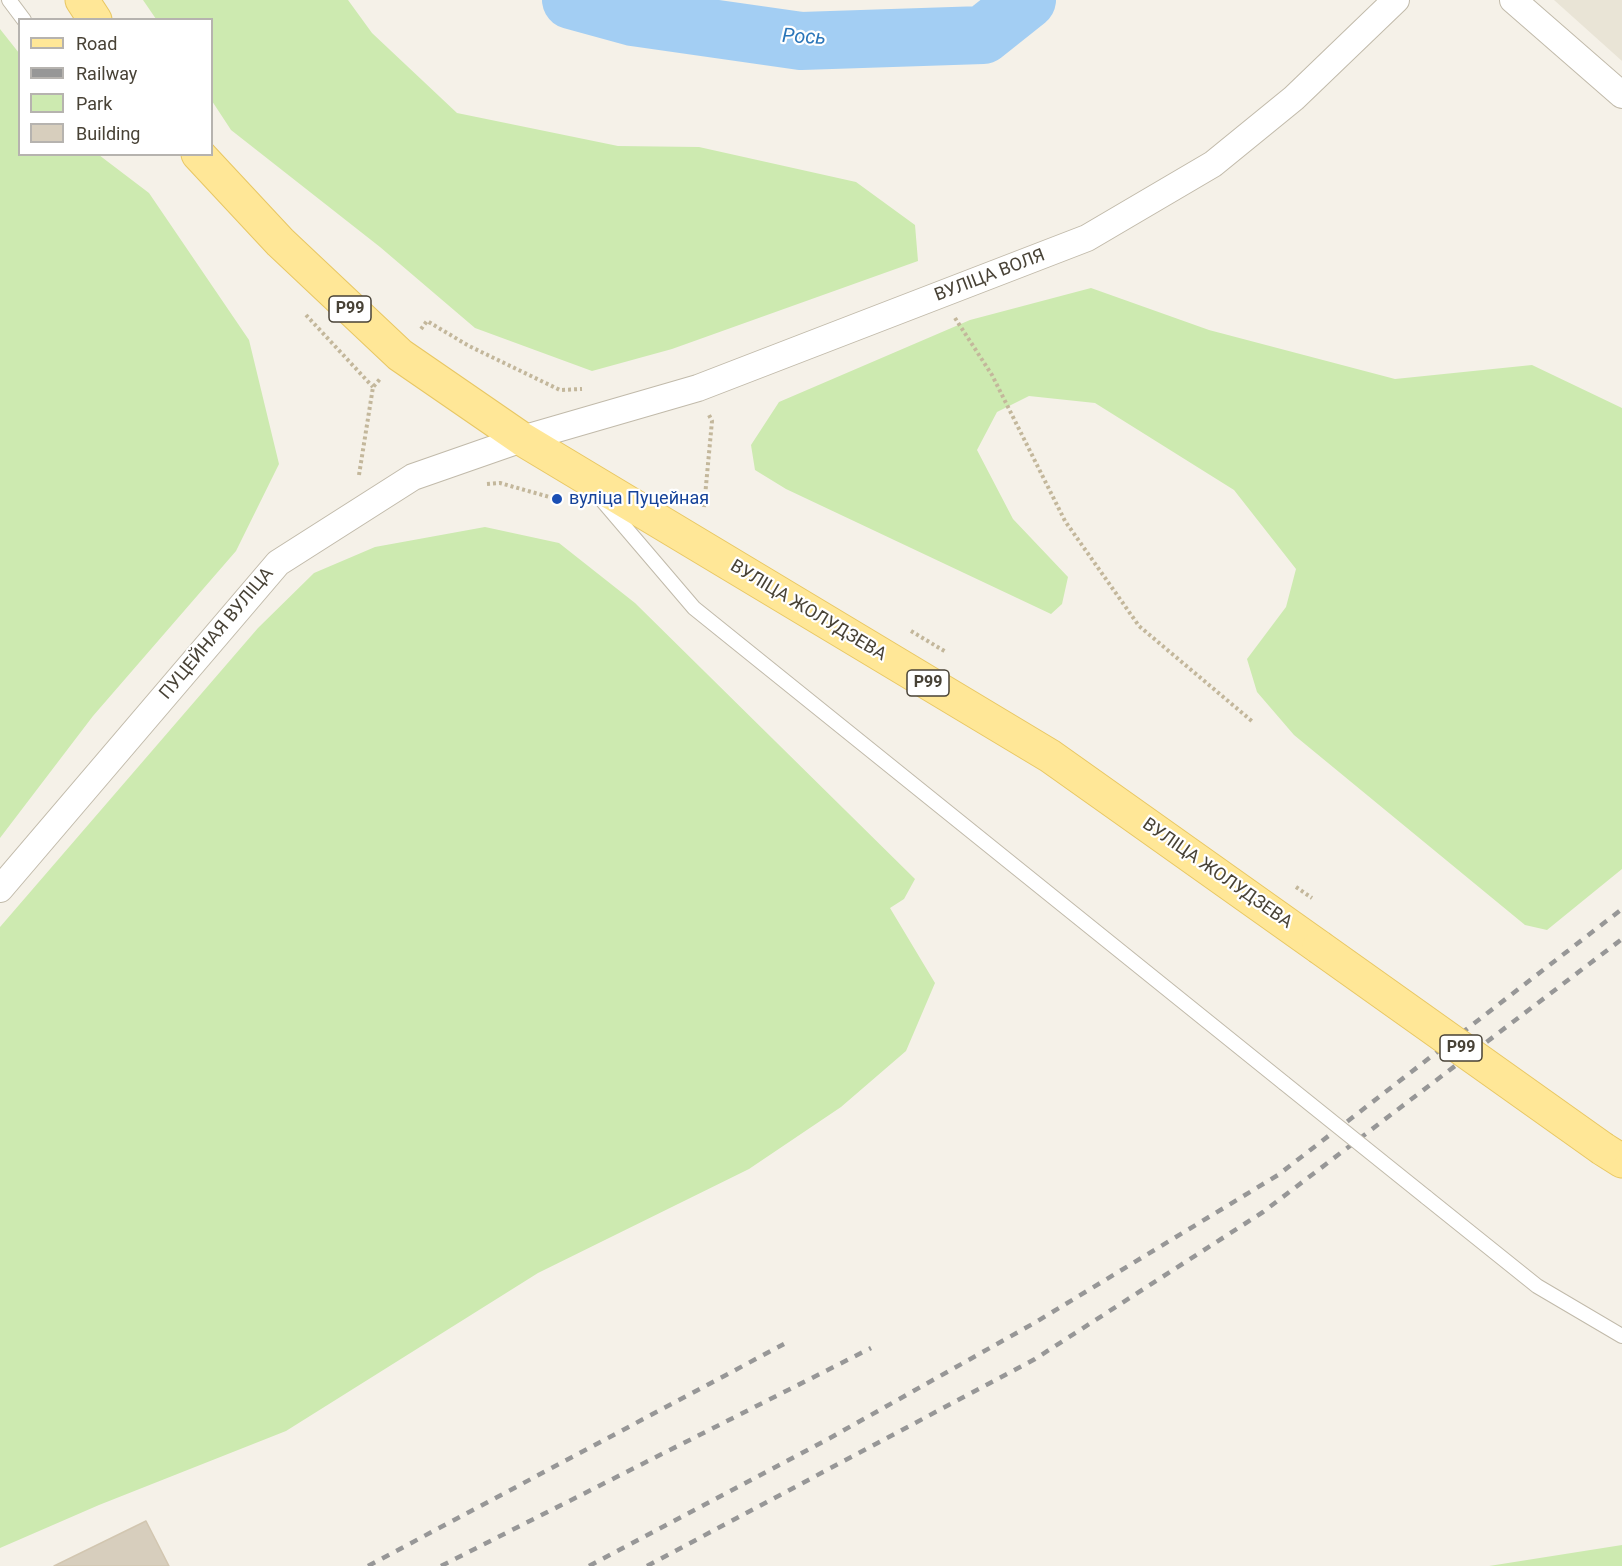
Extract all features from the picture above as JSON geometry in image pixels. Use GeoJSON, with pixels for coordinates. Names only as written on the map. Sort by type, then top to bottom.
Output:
{"type":"FeatureCollection","features":[{"type":"Feature","properties":{"kind":"main road"},"geometry":{"type":"LineString","coordinates":[[82,0],[94,18]]}},
{"type":"Feature","properties":{"kind":"main road","name":"ВУЛІЦА ЖОЛУДЗЕВА"},"geometry":{"type":"LineString","coordinates":[[200,156],[280,242],[400,355],[522,439],[1050,756],[1613,1155]]}},
{"type":"Feature","properties":{"kind":"street","name":"ВУЛІЦА ВОЛЯ"},"geometry":{"type":"LineString","coordinates":[[522,439],[698,388],[1087,238],[1213,164],[1294,98],[1396,0]]}},
{"type":"Feature","properties":{"kind":"street"},"geometry":{"type":"LineString","coordinates":[[1513,0],[1622,94]]}},
{"type":"Feature","properties":{"kind":"street","name":"ПУЦЕЙНАЯ ВУЛІЦА"},"geometry":{"type":"LineString","coordinates":[[0,889],[278,563],[413,477],[522,439]]}},
{"type":"Feature","properties":{"kind":"lane"},"geometry":{"type":"LineString","coordinates":[[9,0],[22,18]]}},
{"type":"Feature","properties":{"kind":"lane"},"geometry":{"type":"LineString","coordinates":[[579,473],[694,608],[1537,1286],[1622,1336]]}},
{"type":"Feature","properties":{"kind":"path"},"geometry":{"type":"LineString","coordinates":[[940,295],[993,375],[1065,521],[1138,626],[1253,722]]}},
{"type":"Feature","properties":{"kind":"shaded area"},"geometry":{"type":"Polygon","coordinates":[[[1554,0],[1622,0],[1622,61],[1554,0]]]}},
{"type":"Feature","properties":{"kind":"green space"},"geometry":{"type":"Polygon","coordinates":[[[143,0],[348,0],[372,33],[457,113],[618,146],[699,147],[856,182],[915,225],[918,261],[672,349],[592,371],[475,328],[380,247],[231,130],[213,103],[213,18],[155,18],[143,0]]]}},
{"type":"Feature","properties":{"kind":"green space"},"geometry":{"type":"Polygon","coordinates":[[[0,29],[18,52],[18,156],[100,156],[149,193],[249,340],[279,464],[236,551],[93,716],[0,838],[0,29]]]}},
{"type":"Feature","properties":{"kind":"green space"},"geometry":{"type":"Polygon","coordinates":[[[1091,288],[1209,330],[1395,379],[1532,365],[1622,408],[1622,869],[1547,930],[1525,925],[1294,735],[1257,692],[1247,659],[1286,607],[1296,569],[1234,490],[1095,403],[1029,396],[997,412],[977,450],[1013,519],[1068,577],[1062,604],[1051,614],[786,489],[755,470],[751,445],[779,402],[970,320],[1091,288]]]}},
{"type":"Feature","properties":{"kind":"green space"},"geometry":{"type":"Polygon","coordinates":[[[485,527],[559,543],[635,603],[915,879],[904,899],[890,908],[935,983],[906,1051],[841,1107],[749,1169],[538,1273],[286,1431],[99,1505],[0,1548],[0,927],[258,628],[314,573],[375,547],[485,527]]]}},
{"type":"Feature","properties":{"kind":"green space"},"geometry":{"type":"Polygon","coordinates":[[[1622,1545],[1622,1566],[1489,1566],[1622,1545]]]}},
{"type":"Feature","properties":{"kind":"building"},"geometry":{"type":"Polygon","coordinates":[[[146,1521],[169,1566],[54,1566],[146,1521]]]}},
{"type":"Feature","properties":{"kind":"waterway","name":"Рось"},"geometry":{"type":"LineString","coordinates":[[571,0],[633,17],[801,41],[983,35],[1027,0]]}},
{"type":"Feature","properties":{"kind":"railway"},"geometry":{"type":"LineString","coordinates":[[589,1566],[830,1438],[1036,1322],[1278,1175],[1622,909]]}},
{"type":"Feature","properties":{"kind":"railway"},"geometry":{"type":"LineString","coordinates":[[647,1566],[1035,1359],[1263,1212],[1622,939]]}},
{"type":"Feature","properties":{"kind":"railway"},"geometry":{"type":"LineString","coordinates":[[368,1566],[784,1344]]}},
{"type":"Feature","properties":{"kind":"railway"},"geometry":{"type":"LineString","coordinates":[[441,1566],[871,1348]]}},
{"type":"Feature","properties":{"kind":"place","name":"вуліца Пуцейная"},"geometry":{"type":"Point","coordinates":[557,499]}}]}
